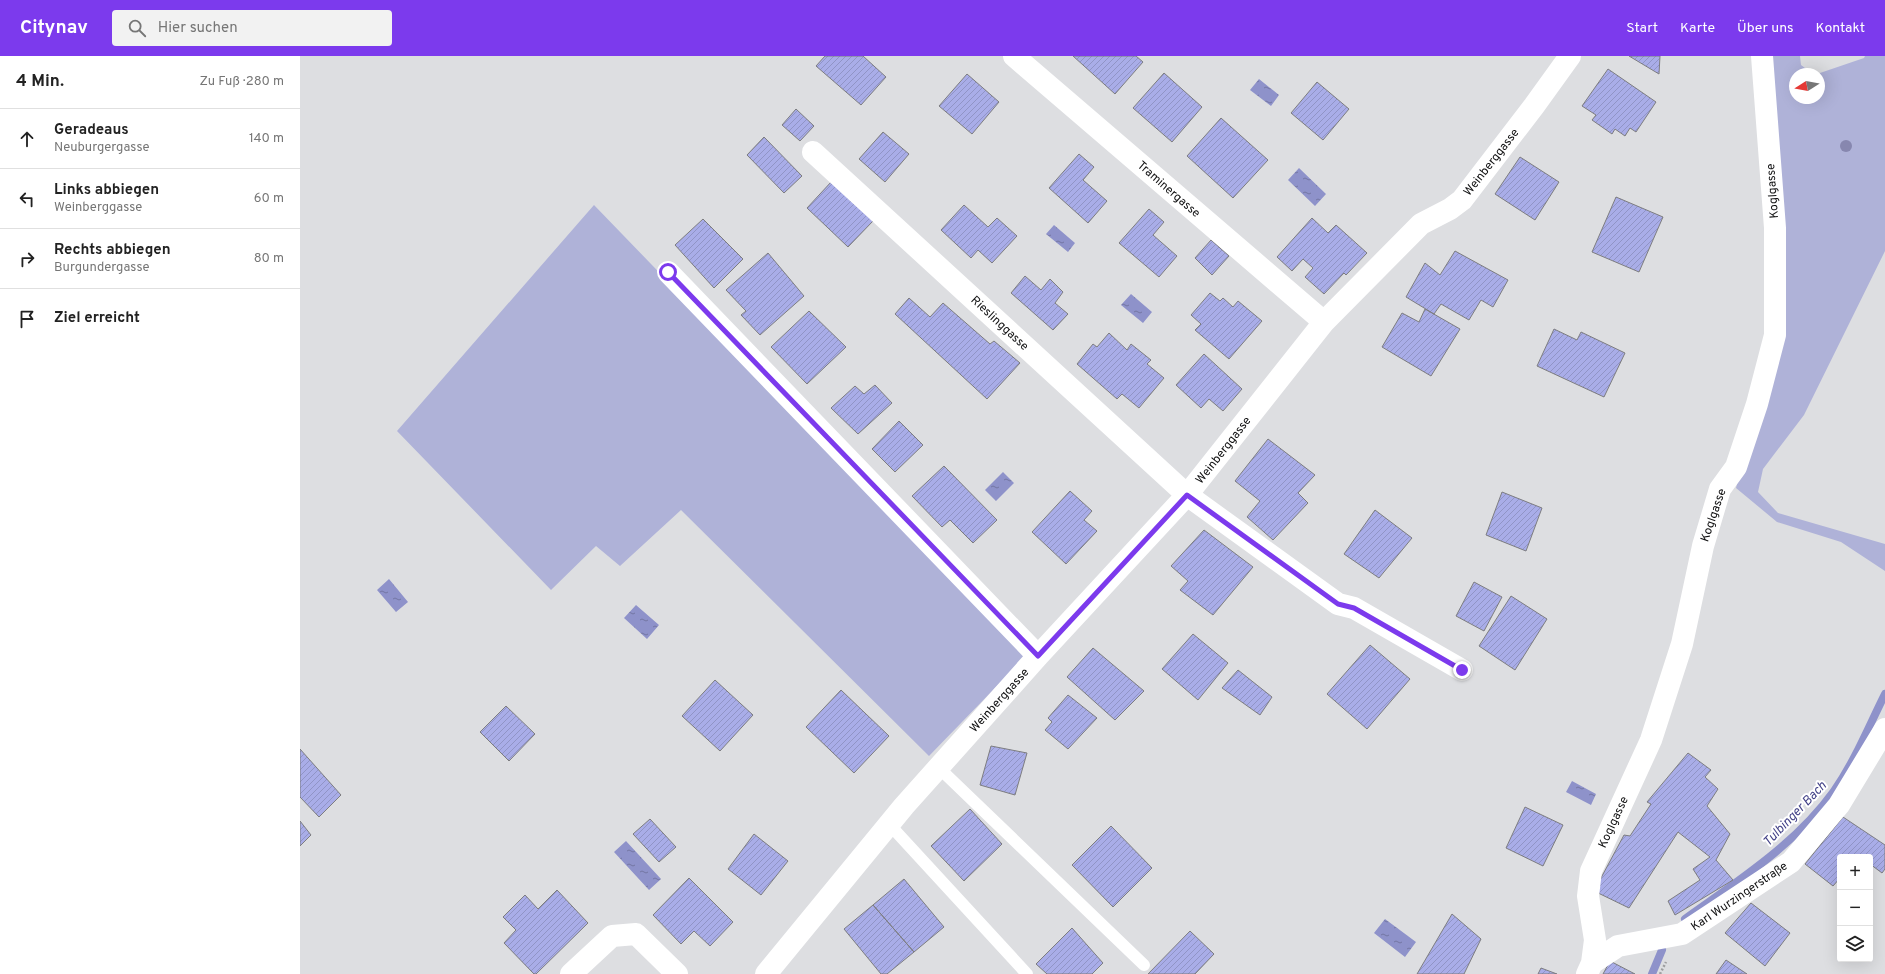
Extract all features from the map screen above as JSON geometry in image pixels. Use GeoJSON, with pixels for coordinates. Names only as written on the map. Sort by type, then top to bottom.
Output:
{"type":"FeatureCollection","features":[{"type":"Feature","properties":{"kind":"street","name":"Traminergasse"},"geometry":{"type":"LineString","coordinates":[[1014,56],[1324,322]]}},
{"type":"Feature","properties":{"kind":"street","name":"Weinberggasse"},"geometry":{"type":"LineString","coordinates":[[766,974],[889,824],[938,767],[1187,495],[1324,322],[1421,224],[1450,209],[1462,200],[1534,106],[1570,56]]}},
{"type":"Feature","properties":{"kind":"street","name":"Koglgasse"},"geometry":{"type":"LineString","coordinates":[[1590,968],[1595,940],[1588,896],[1591,871],[1651,740],[1682,644],[1703,546],[1720,489],[1736,467],[1757,404],[1775,335],[1775,228],[1762,56]]}},
{"type":"Feature","properties":{"kind":"street","name":"Rieslinggasse"},"geometry":{"type":"LineString","coordinates":[[813,152],[1187,495],[1338,604],[1354,608],[1462,670]]}},
{"type":"Feature","properties":{"kind":"street"},"geometry":{"type":"LineString","coordinates":[[668,272],[1038,656]]}},
{"type":"Feature","properties":{"kind":"street","name":"Karl Wurzingerstraße"},"geometry":{"type":"LineString","coordinates":[[1590,968],[1618,946],[1682,934],[1791,862],[1838,804],[1885,729]]}},
{"type":"Feature","properties":{"kind":"street"},"geometry":{"type":"LineString","coordinates":[[572,974],[612,936],[636,934],[678,974]]}},
{"type":"Feature","properties":{"kind":"lane"},"geometry":{"type":"LineString","coordinates":[[938,767],[1144,965]]}},
{"type":"Feature","properties":{"kind":"lane"},"geometry":{"type":"LineString","coordinates":[[889,824],[1027,974]]}},
{"type":"Feature","properties":{"kind":"shaded area"},"geometry":{"type":"Polygon","coordinates":[[[1767,56],[1800,56],[1801,65],[1805,68],[1789,68],[1789,104],[1825,104],[1825,71],[1864,58],[1865,56],[1885,56],[1885,251],[1804,415],[1763,469],[1758,492],[1778,513],[1885,544],[1885,571],[1841,542],[1777,522],[1736,488],[1742,463],[1778,360],[1767,56]]]}},
{"type":"Feature","properties":{"kind":"shaded area"},"geometry":{"type":"Polygon","coordinates":[[[594,205],[1028,654],[929,756],[681,510],[620,566],[596,546],[551,590],[397,431],[594,205]]]}},
{"type":"Feature","properties":{"kind":"water"},"geometry":{"type":"Polygon","coordinates":[[[1259,79],[1279,95],[1271,106],[1250,90],[1259,79]]]}},
{"type":"Feature","properties":{"kind":"water"},"geometry":{"type":"Polygon","coordinates":[[[1299,168],[1326,194],[1315,206],[1288,180],[1299,168]]]}},
{"type":"Feature","properties":{"kind":"water"},"geometry":{"type":"Polygon","coordinates":[[[1054,225],[1075,243],[1068,252],[1046,234],[1054,225]]]}},
{"type":"Feature","properties":{"kind":"water"},"geometry":{"type":"Polygon","coordinates":[[[1131,294],[1152,312],[1143,323],[1121,305],[1131,294]]]}},
{"type":"Feature","properties":{"kind":"water"},"geometry":{"type":"Polygon","coordinates":[[[1003,472],[1014,483],[996,501],[985,490],[1003,472]]]}},
{"type":"Feature","properties":{"kind":"water"},"geometry":{"type":"Polygon","coordinates":[[[389,579],[408,602],[396,612],[377,590],[389,579]]]}},
{"type":"Feature","properties":{"kind":"water"},"geometry":{"type":"Polygon","coordinates":[[[636,605],[659,625],[647,639],[624,618],[636,605]]]}},
{"type":"Feature","properties":{"kind":"water"},"geometry":{"type":"Polygon","coordinates":[[[1572,781],[1596,794],[1591,805],[1566,792],[1572,781]]]}},
{"type":"Feature","properties":{"kind":"water"},"geometry":{"type":"Polygon","coordinates":[[[626,841],[661,879],[649,890],[614,852],[626,841]]]}},
{"type":"Feature","properties":{"kind":"water"},"geometry":{"type":"Polygon","coordinates":[[[1385,919],[1416,942],[1405,957],[1374,933],[1385,919]]]}},
{"type":"Feature","properties":{"kind":"building"},"geometry":{"type":"Polygon","coordinates":[[[825,56],[863,56],[886,77],[861,105],[816,66],[825,56]]]}},
{"type":"Feature","properties":{"kind":"building"},"geometry":{"type":"Polygon","coordinates":[[[1073,56],[1136,56],[1143,62],[1115,94],[1073,56]]]}},
{"type":"Feature","properties":{"kind":"building"},"geometry":{"type":"Polygon","coordinates":[[[1629,56],[1660,56],[1659,74],[1629,56]]]}},
{"type":"Feature","properties":{"kind":"building"},"geometry":{"type":"Polygon","coordinates":[[[1608,69],[1656,102],[1636,132],[1630,128],[1625,136],[1615,129],[1612,134],[1592,120],[1596,115],[1582,106],[1608,69]]]}},
{"type":"Feature","properties":{"kind":"building"},"geometry":{"type":"Polygon","coordinates":[[[1164,73],[1202,107],[1172,142],[1133,108],[1164,73]]]}},
{"type":"Feature","properties":{"kind":"building"},"geometry":{"type":"Polygon","coordinates":[[[967,74],[999,102],[972,134],[939,106],[967,74]]]}},
{"type":"Feature","properties":{"kind":"building"},"geometry":{"type":"Polygon","coordinates":[[[1317,82],[1349,109],[1323,140],[1291,113],[1317,82]]]}},
{"type":"Feature","properties":{"kind":"building"},"geometry":{"type":"Polygon","coordinates":[[[796,109],[814,126],[800,141],[782,125],[796,109]]]}},
{"type":"Feature","properties":{"kind":"building"},"geometry":{"type":"Polygon","coordinates":[[[1221,118],[1268,160],[1233,198],[1187,156],[1221,118]]]}},
{"type":"Feature","properties":{"kind":"building"},"geometry":{"type":"Polygon","coordinates":[[[883,132],[909,154],[885,182],[859,159],[883,132]]]}},
{"type":"Feature","properties":{"kind":"building"},"geometry":{"type":"Polygon","coordinates":[[[764,137],[802,176],[784,193],[747,155],[764,137]]]}},
{"type":"Feature","properties":{"kind":"building"},"geometry":{"type":"Polygon","coordinates":[[[1079,154],[1094,167],[1083,180],[1107,201],[1088,223],[1049,188],[1079,154]]]}},
{"type":"Feature","properties":{"kind":"building"},"geometry":{"type":"Polygon","coordinates":[[[1520,157],[1559,182],[1535,220],[1495,194],[1520,157]]]}},
{"type":"Feature","properties":{"kind":"building"},"geometry":{"type":"Polygon","coordinates":[[[832,181],[873,221],[848,247],[807,208],[832,181]]]}},
{"type":"Feature","properties":{"kind":"building"},"geometry":{"type":"Polygon","coordinates":[[[1616,197],[1663,217],[1639,272],[1592,252],[1616,197]]]}},
{"type":"Feature","properties":{"kind":"building"},"geometry":{"type":"Polygon","coordinates":[[[964,205],[988,227],[997,218],[1017,236],[992,263],[978,250],[971,258],[941,230],[964,205]]]}},
{"type":"Feature","properties":{"kind":"building"},"geometry":{"type":"Polygon","coordinates":[[[1149,209],[1164,222],[1153,235],[1177,256],[1159,277],[1119,243],[1149,209]]]}},
{"type":"Feature","properties":{"kind":"building"},"geometry":{"type":"Polygon","coordinates":[[[1312,218],[1328,233],[1336,225],[1367,253],[1346,275],[1344,273],[1324,294],[1305,277],[1313,268],[1303,259],[1292,271],[1277,257],[1312,218]]]}},
{"type":"Feature","properties":{"kind":"building"},"geometry":{"type":"Polygon","coordinates":[[[703,219],[743,259],[714,288],[675,245],[703,219]]]}},
{"type":"Feature","properties":{"kind":"building"},"geometry":{"type":"Polygon","coordinates":[[[1211,240],[1229,256],[1212,275],[1195,258],[1211,240]]]}},
{"type":"Feature","properties":{"kind":"building"},"geometry":{"type":"Polygon","coordinates":[[[1455,251],[1508,280],[1493,307],[1481,300],[1469,320],[1441,304],[1434,314],[1406,297],[1425,263],[1440,275],[1455,251]]]}},
{"type":"Feature","properties":{"kind":"building"},"geometry":{"type":"Polygon","coordinates":[[[768,253],[804,296],[760,335],[741,315],[746,311],[726,290],[768,253]]]}},
{"type":"Feature","properties":{"kind":"building"},"geometry":{"type":"Polygon","coordinates":[[[1025,276],[1041,290],[1050,279],[1063,292],[1055,303],[1068,314],[1053,330],[1011,293],[1025,276]]]}},
{"type":"Feature","properties":{"kind":"building"},"geometry":{"type":"Polygon","coordinates":[[[1210,293],[1220,301],[1223,298],[1233,307],[1238,301],[1262,321],[1229,359],[1195,330],[1201,324],[1191,315],[1210,293]]]}},
{"type":"Feature","properties":{"kind":"building"},"geometry":{"type":"Polygon","coordinates":[[[909,298],[930,317],[943,303],[990,344],[994,341],[1020,363],[987,399],[895,314],[909,298]]]}},
{"type":"Feature","properties":{"kind":"building"},"geometry":{"type":"Polygon","coordinates":[[[1425,309],[1460,329],[1431,376],[1382,347],[1402,313],[1419,322],[1425,309]]]}},
{"type":"Feature","properties":{"kind":"building"},"geometry":{"type":"Polygon","coordinates":[[[809,311],[846,347],[807,384],[771,347],[809,311]]]}},
{"type":"Feature","properties":{"kind":"building"},"geometry":{"type":"Polygon","coordinates":[[[1554,329],[1577,340],[1581,332],[1625,353],[1604,397],[1537,366],[1554,329]]]}},
{"type":"Feature","properties":{"kind":"building"},"geometry":{"type":"Polygon","coordinates":[[[1109,333],[1127,350],[1131,344],[1151,360],[1147,364],[1164,378],[1139,408],[1122,394],[1117,399],[1077,364],[1093,344],[1097,347],[1109,333]]]}},
{"type":"Feature","properties":{"kind":"building"},"geometry":{"type":"Polygon","coordinates":[[[1204,354],[1242,389],[1223,411],[1209,399],[1201,408],[1176,385],[1204,354]]]}},
{"type":"Feature","properties":{"kind":"building"},"geometry":{"type":"Polygon","coordinates":[[[875,385],[892,403],[858,434],[831,408],[855,386],[864,394],[875,385]]]}},
{"type":"Feature","properties":{"kind":"building"},"geometry":{"type":"Polygon","coordinates":[[[899,421],[923,445],[895,472],[872,449],[899,421]]]}},
{"type":"Feature","properties":{"kind":"building"},"geometry":{"type":"Polygon","coordinates":[[[1268,439],[1315,475],[1298,493],[1308,503],[1273,540],[1247,517],[1260,501],[1235,481],[1268,439]]]}},
{"type":"Feature","properties":{"kind":"building"},"geometry":{"type":"Polygon","coordinates":[[[944,466],[997,520],[973,543],[950,520],[942,527],[912,496],[944,466]]]}},
{"type":"Feature","properties":{"kind":"building"},"geometry":{"type":"Polygon","coordinates":[[[1070,491],[1092,511],[1084,520],[1097,531],[1066,564],[1032,532],[1070,491]]]}},
{"type":"Feature","properties":{"kind":"building"},"geometry":{"type":"Polygon","coordinates":[[[1502,492],[1542,508],[1526,551],[1486,535],[1502,492]]]}},
{"type":"Feature","properties":{"kind":"building"},"geometry":{"type":"Polygon","coordinates":[[[1375,510],[1412,538],[1379,578],[1344,554],[1375,510]]]}},
{"type":"Feature","properties":{"kind":"building"},"geometry":{"type":"Polygon","coordinates":[[[1204,530],[1253,567],[1213,615],[1180,590],[1188,581],[1171,566],[1204,530]]]}},
{"type":"Feature","properties":{"kind":"building"},"geometry":{"type":"Polygon","coordinates":[[[1474,582],[1502,597],[1484,631],[1456,616],[1474,582]]]}},
{"type":"Feature","properties":{"kind":"building"},"geometry":{"type":"Polygon","coordinates":[[[1511,596],[1547,619],[1515,670],[1479,646],[1511,596]]]}},
{"type":"Feature","properties":{"kind":"building"},"geometry":{"type":"Polygon","coordinates":[[[1193,634],[1228,663],[1198,700],[1162,669],[1193,634]]]}},
{"type":"Feature","properties":{"kind":"building"},"geometry":{"type":"Polygon","coordinates":[[[1370,645],[1410,679],[1367,729],[1327,694],[1370,645]]]}},
{"type":"Feature","properties":{"kind":"building"},"geometry":{"type":"Polygon","coordinates":[[[1093,648],[1144,691],[1115,720],[1067,677],[1093,648]]]}},
{"type":"Feature","properties":{"kind":"building"},"geometry":{"type":"Polygon","coordinates":[[[1238,670],[1272,697],[1260,715],[1222,688],[1238,670]]]}},
{"type":"Feature","properties":{"kind":"building"},"geometry":{"type":"Polygon","coordinates":[[[715,680],[753,715],[720,751],[682,716],[715,680]]]}},
{"type":"Feature","properties":{"kind":"building"},"geometry":{"type":"Polygon","coordinates":[[[841,690],[889,736],[854,773],[806,727],[841,690]]]}},
{"type":"Feature","properties":{"kind":"building"},"geometry":{"type":"Polygon","coordinates":[[[1068,695],[1097,718],[1068,749],[1045,730],[1052,722],[1048,718],[1068,695]]]}},
{"type":"Feature","properties":{"kind":"building"},"geometry":{"type":"Polygon","coordinates":[[[506,706],[535,734],[509,761],[480,732],[506,706]]]}},
{"type":"Feature","properties":{"kind":"building"},"geometry":{"type":"Polygon","coordinates":[[[991,746],[1027,753],[1015,795],[980,785],[991,746]]]}},
{"type":"Feature","properties":{"kind":"building"},"geometry":{"type":"Polygon","coordinates":[[[300,749],[341,795],[319,817],[300,797],[300,749]]]}},
{"type":"Feature","properties":{"kind":"building"},"geometry":{"type":"Polygon","coordinates":[[[1688,753],[1711,770],[1705,777],[1718,789],[1707,806],[1730,834],[1716,860],[1733,880],[1675,915],[1668,901],[1700,880],[1693,869],[1710,857],[1678,832],[1629,908],[1594,891],[1624,835],[1630,836],[1651,804],[1647,802],[1688,753]]]}},
{"type":"Feature","properties":{"kind":"building"},"geometry":{"type":"Polygon","coordinates":[[[1525,807],[1563,825],[1543,866],[1506,848],[1525,807]]]}},
{"type":"Feature","properties":{"kind":"building"},"geometry":{"type":"Polygon","coordinates":[[[970,809],[1002,844],[964,881],[931,846],[970,809]]]}},
{"type":"Feature","properties":{"kind":"building"},"geometry":{"type":"Polygon","coordinates":[[[1843,817],[1885,845],[1885,869],[1882,873],[1873,866],[1873,854],[1837,854],[1837,881],[1833,886],[1805,864],[1843,817]]]}},
{"type":"Feature","properties":{"kind":"building"},"geometry":{"type":"Polygon","coordinates":[[[650,819],[676,847],[659,862],[633,834],[650,819]]]}},
{"type":"Feature","properties":{"kind":"building"},"geometry":{"type":"Polygon","coordinates":[[[300,821],[311,835],[300,846],[300,821]]]}},
{"type":"Feature","properties":{"kind":"building"},"geometry":{"type":"Polygon","coordinates":[[[1111,826],[1152,868],[1113,907],[1072,865],[1111,826]]]}},
{"type":"Feature","properties":{"kind":"building"},"geometry":{"type":"Polygon","coordinates":[[[754,834],[788,861],[761,895],[728,869],[754,834]]]}},
{"type":"Feature","properties":{"kind":"building"},"geometry":{"type":"Polygon","coordinates":[[[689,878],[733,922],[710,946],[694,931],[681,944],[653,915],[689,878]]]}},
{"type":"Feature","properties":{"kind":"building"},"geometry":{"type":"Polygon","coordinates":[[[904,879],[944,927],[914,952],[873,905],[904,879]]]}},
{"type":"Feature","properties":{"kind":"building"},"geometry":{"type":"Polygon","coordinates":[[[557,890],[588,923],[536,974],[534,974],[504,943],[516,930],[503,917],[525,895],[538,909],[557,890]]]}},
{"type":"Feature","properties":{"kind":"building"},"geometry":{"type":"Polygon","coordinates":[[[1751,903],[1790,933],[1765,966],[1725,933],[1751,903]]]}},
{"type":"Feature","properties":{"kind":"building"},"geometry":{"type":"Polygon","coordinates":[[[873,905],[914,952],[887,974],[881,974],[844,929],[873,905]]]}},
{"type":"Feature","properties":{"kind":"building"},"geometry":{"type":"Polygon","coordinates":[[[1452,914],[1481,939],[1464,974],[1417,974],[1452,914]]]}},
{"type":"Feature","properties":{"kind":"building"},"geometry":{"type":"Polygon","coordinates":[[[1072,928],[1103,963],[1092,974],[1047,974],[1036,964],[1072,928]]]}},
{"type":"Feature","properties":{"kind":"building"},"geometry":{"type":"Polygon","coordinates":[[[1190,931],[1214,954],[1195,974],[1148,974],[1190,931]]]}},
{"type":"Feature","properties":{"kind":"building"},"geometry":{"type":"Polygon","coordinates":[[[1726,960],[1747,974],[1716,974],[1726,960]]]}},
{"type":"Feature","properties":{"kind":"building"},"geometry":{"type":"Polygon","coordinates":[[[1610,961],[1635,974],[1603,974],[1610,961]]]}},
{"type":"Feature","properties":{"kind":"building"},"geometry":{"type":"Polygon","coordinates":[[[1541,968],[1557,974],[1538,974],[1541,968]]]}},
{"type":"Feature","properties":{"kind":"waterway","name":"Tulbinger Bach"},"geometry":{"type":"LineString","coordinates":[[1685,919],[1765,861],[1784,845],[1819,810],[1842,780],[1849,768],[1885,694]]}},
{"type":"Feature","properties":{"kind":"waterway","name":"Tulbinger Bach"},"geometry":{"type":"LineString","coordinates":[[1652,974],[1662,950]]}},
{"type":"Feature","properties":{"kind":"route"},"geometry":{"type":"LineString","coordinates":[[668,272],[1038,656],[1187,495],[1338,604],[1354,608],[1462,670]]}}]}
